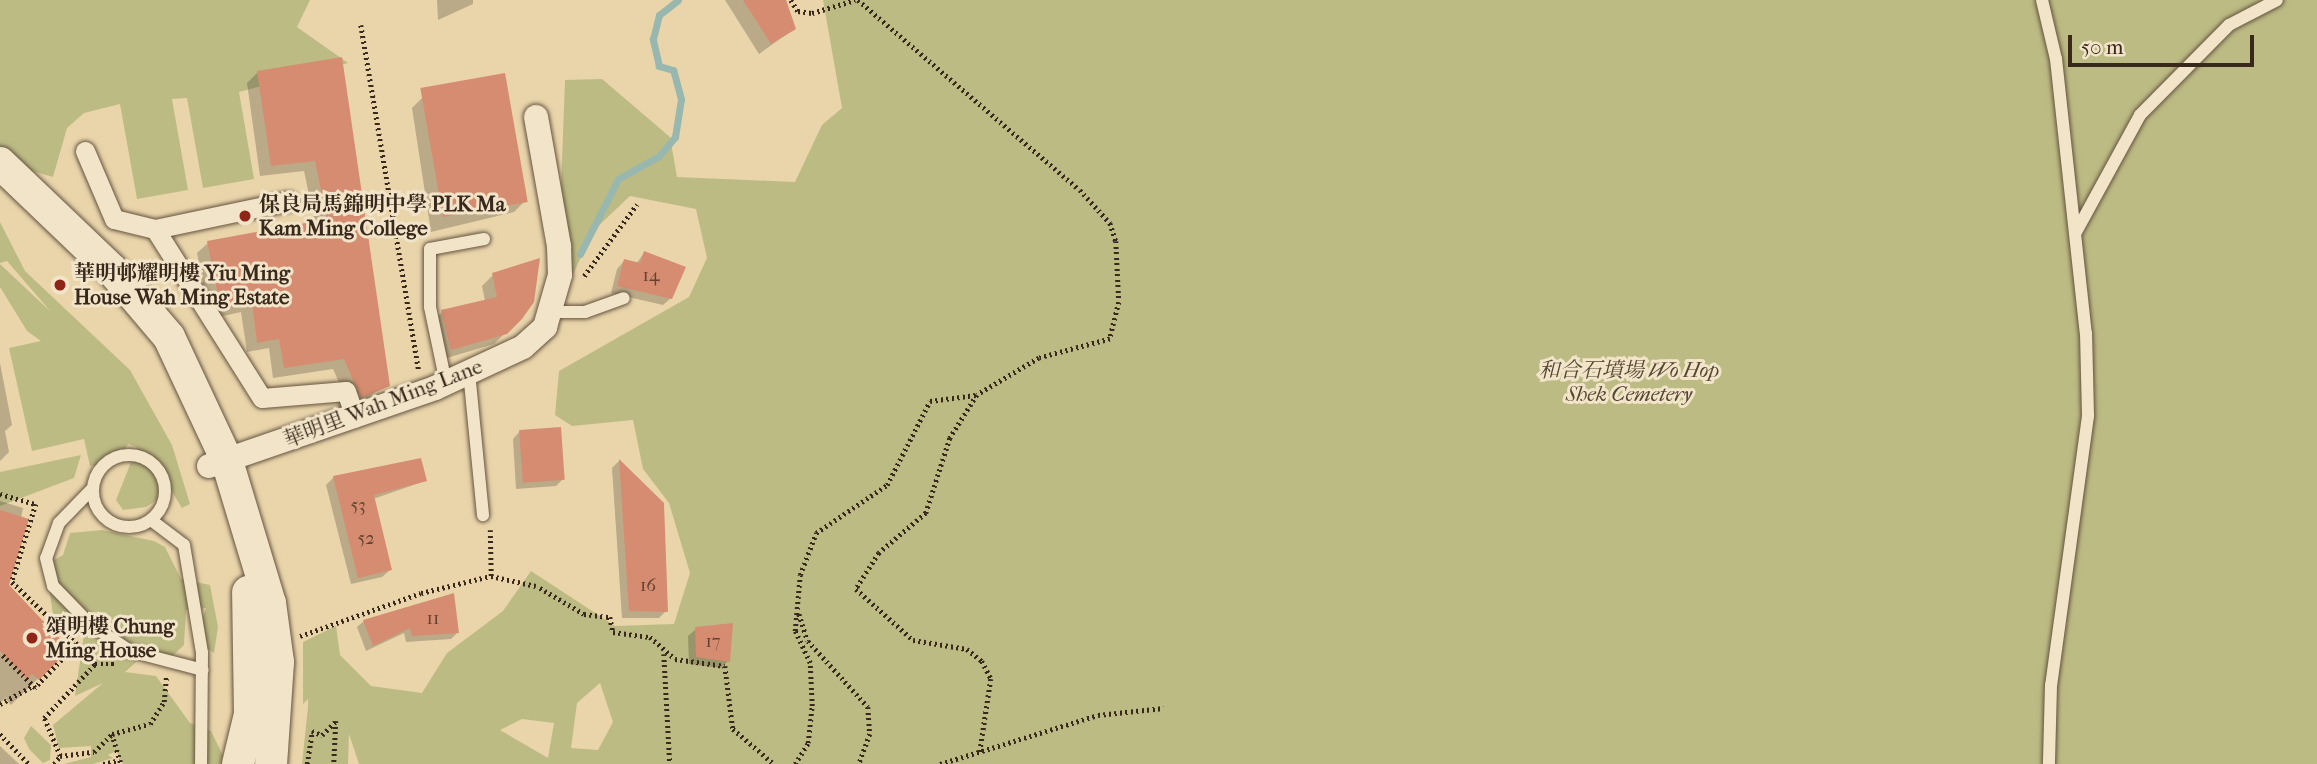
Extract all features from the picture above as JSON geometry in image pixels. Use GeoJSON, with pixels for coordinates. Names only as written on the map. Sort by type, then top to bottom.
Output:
{"type":"FeatureCollection","features":[{"type":"Feature","properties":{"kind":"street","name":"華明里 Wah Ming Lane"},"geometry":{"type":"LineString","coordinates":[[218,463],[446,383],[523,347],[545,327],[551,312],[559,246],[536,117]]}},
{"type":"Feature","properties":{"kind":"street"},"geometry":{"type":"LineString","coordinates":[[85,151],[114,219],[155,229],[288,201]]}},
{"type":"Feature","properties":{"kind":"street"},"geometry":{"type":"LineString","coordinates":[[0,163],[57,218],[153,344],[218,463],[271,603],[278,662],[271,764]]}},
{"type":"Feature","properties":{"kind":"street"},"geometry":{"type":"LineString","coordinates":[[155,229],[262,398],[346,391],[355,417]]}},
{"type":"Feature","properties":{"kind":"street"},"geometry":{"type":"LineString","coordinates":[[218,463],[252,620],[250,714],[239,764]]}},
{"type":"Feature","properties":{"kind":"lane"},"geometry":{"type":"LineString","coordinates":[[2042,0],[2056,59],[2075,234],[2088,416],[2051,685],[2049,764]]}},
{"type":"Feature","properties":{"kind":"lane"},"geometry":{"type":"LineString","coordinates":[[2075,234],[2140,115],[2229,25],[2277,0]]}},
{"type":"Feature","properties":{"kind":"lane"},"geometry":{"type":"LineString","coordinates":[[446,383],[430,307],[430,249],[484,239]]}},
{"type":"Feature","properties":{"kind":"lane"},"geometry":{"type":"LineString","coordinates":[[551,312],[585,312],[624,298]]}},
{"type":"Feature","properties":{"kind":"lane"},"geometry":{"type":"LineString","coordinates":[[469,372],[486,515]]}},
{"type":"Feature","properties":{"kind":"lane"},"geometry":{"type":"LineString","coordinates":[[151,520],[166,491],[150,461],[117,456],[98,472],[93,488],[59,523],[46,558],[53,586],[91,625],[130,651],[203,670]]}},
{"type":"Feature","properties":{"kind":"lane"},"geometry":{"type":"LineString","coordinates":[[93,488],[97,508],[115,524],[151,520],[184,545],[203,670],[201,764]]}},
{"type":"Feature","properties":{"kind":"path"},"geometry":{"type":"LineString","coordinates":[[791,0],[797,11],[812,13],[856,0],[1080,190],[1110,223],[1116,241],[1119,302],[1110,339],[1039,358],[977,395],[930,401],[887,485],[816,533],[800,575],[799,613],[795,631],[810,663],[812,706],[808,743],[795,764]]}},
{"type":"Feature","properties":{"kind":"path"},"geometry":{"type":"LineString","coordinates":[[361,25],[419,371]]}},
{"type":"Feature","properties":{"kind":"path"},"geometry":{"type":"LineString","coordinates":[[977,395],[950,438],[926,513],[879,553],[856,589],[913,640],[967,649],[982,661],[991,679],[980,752]]}},
{"type":"Feature","properties":{"kind":"path"},"geometry":{"type":"LineString","coordinates":[[0,494],[36,504],[12,582],[95,664],[130,665]]}},
{"type":"Feature","properties":{"kind":"path"},"geometry":{"type":"LineString","coordinates":[[486,515],[491,576]]}},
{"type":"Feature","properties":{"kind":"path"},"geometry":{"type":"LineString","coordinates":[[295,638],[421,593],[491,576],[538,587],[584,614],[610,617],[613,632],[650,637],[662,651],[675,659],[725,666],[733,729],[774,764]]}},
{"type":"Feature","properties":{"kind":"path"},"geometry":{"type":"LineString","coordinates":[[799,613],[808,641],[868,707],[870,734],[859,764]]}},
{"type":"Feature","properties":{"kind":"path"},"geometry":{"type":"LineString","coordinates":[[0,704],[33,685],[77,644]]}},
{"type":"Feature","properties":{"kind":"path"},"geometry":{"type":"LineString","coordinates":[[662,651],[669,670],[670,764]]}},
{"type":"Feature","properties":{"kind":"path"},"geometry":{"type":"LineString","coordinates":[[0,653],[33,685]]}},
{"type":"Feature","properties":{"kind":"path"},"geometry":{"type":"LineString","coordinates":[[60,756],[44,718],[95,664]]}},
{"type":"Feature","properties":{"kind":"path"},"geometry":{"type":"LineString","coordinates":[[54,764],[60,756],[94,752],[112,734],[150,724],[164,702],[166,677],[160,671]]}},
{"type":"Feature","properties":{"kind":"path"},"geometry":{"type":"LineString","coordinates":[[940,764],[1098,715],[1164,708]]}},
{"type":"Feature","properties":{"kind":"path"},"geometry":{"type":"LineString","coordinates":[[301,723],[322,735],[336,721],[334,764]]}},
{"type":"Feature","properties":{"kind":"path"},"geometry":{"type":"LineString","coordinates":[[307,764],[313,731]]}},
{"type":"Feature","properties":{"kind":"path"},"geometry":{"type":"LineString","coordinates":[[0,734],[29,764]]}},
{"type":"Feature","properties":{"kind":"path"},"geometry":{"type":"LineString","coordinates":[[103,764],[121,762],[112,734]]}},
{"type":"Feature","properties":{"kind":"green space"},"geometry":{"type":"Polygon","coordinates":[[[0,0],[310,0],[297,27],[348,63],[239,92],[254,179],[203,188],[187,98],[172,99],[188,190],[137,199],[120,104],[84,113],[67,128],[53,177],[0,162],[0,0]]]}},
{"type":"Feature","properties":{"kind":"green space","name":"和合石墳場 Wo Hop Shek Cemetery"},"geometry":{"type":"Polygon","coordinates":[[[823,0],[2317,0],[2317,764],[359,764],[349,734],[348,764],[302,764],[308,707],[308,699],[303,704],[303,642],[336,626],[340,655],[371,686],[422,693],[447,653],[503,611],[531,571],[615,626],[674,624],[690,573],[669,503],[643,469],[633,420],[572,426],[555,415],[559,371],[689,297],[707,258],[696,209],[630,196],[594,230],[572,276],[561,188],[565,80],[602,79],[670,137],[677,177],[795,182],[822,125],[842,108],[823,0]],[[600,683],[577,703],[571,748],[598,750],[613,722],[600,683]],[[522,719],[500,730],[548,758],[554,723],[522,719]]]}},
{"type":"Feature","properties":{"kind":"green space"},"geometry":{"type":"Polygon","coordinates":[[[0,222],[25,271],[130,370],[172,445],[190,504],[182,508],[171,490],[146,507],[123,510],[116,500],[137,447],[128,444],[117,462],[90,466],[84,439],[32,451],[9,348],[41,341],[27,331],[0,287],[0,264],[51,312],[7,261],[0,263],[0,222]]]}},
{"type":"Feature","properties":{"kind":"green space"},"geometry":{"type":"Polygon","coordinates":[[[81,455],[74,478],[0,506],[0,472],[81,455]]]}},
{"type":"Feature","properties":{"kind":"green space"},"geometry":{"type":"Polygon","coordinates":[[[102,530],[154,541],[165,547],[181,579],[210,585],[218,627],[214,653],[195,641],[206,608],[186,610],[184,645],[169,659],[143,656],[125,672],[156,676],[190,723],[211,731],[227,764],[123,764],[116,751],[108,755],[113,758],[93,764],[64,764],[91,757],[91,746],[59,748],[53,725],[103,683],[75,696],[85,627],[53,615],[46,565],[63,555],[70,533],[102,530]]]}},
{"type":"Feature","properties":{"kind":"green space"},"geometry":{"type":"Polygon","coordinates":[[[31,726],[51,745],[50,760],[43,763],[29,749],[24,738],[31,726]]]}},
{"type":"Feature","properties":{"kind":"building"},"geometry":{"type":"Polygon","coordinates":[[[743,0],[786,0],[796,29],[771,44],[743,0]]]}},
{"type":"Feature","properties":{"kind":"building","name":"保良局馬錦明中學 PLK Ma Kam Ming College"},"geometry":{"type":"Polygon","coordinates":[[[342,57],[390,386],[361,398],[344,359],[284,368],[279,339],[257,343],[252,303],[221,310],[207,241],[327,219],[315,161],[271,166],[257,71],[342,57]]]}},
{"type":"Feature","properties":{"kind":"building"},"geometry":{"type":"Polygon","coordinates":[[[505,73],[528,202],[443,217],[420,88],[505,73]]]}},
{"type":"Feature","properties":{"kind":"building"},"geometry":{"type":"Polygon","coordinates":[[[644,251],[686,267],[672,299],[617,286],[624,259],[640,263],[644,251]]]}},
{"type":"Feature","properties":{"kind":"building"},"geometry":{"type":"Polygon","coordinates":[[[540,258],[534,302],[522,319],[507,334],[451,350],[441,310],[497,297],[492,273],[540,258]]]}},
{"type":"Feature","properties":{"kind":"building"},"geometry":{"type":"Polygon","coordinates":[[[561,427],[565,480],[523,483],[519,430],[561,427]]]}},
{"type":"Feature","properties":{"kind":"building"},"geometry":{"type":"Polygon","coordinates":[[[421,458],[427,481],[374,495],[392,570],[358,578],[333,476],[421,458]]]}},
{"type":"Feature","properties":{"kind":"building"},"geometry":{"type":"Polygon","coordinates":[[[619,459],[664,503],[668,612],[629,611],[619,459]]]}},
{"type":"Feature","properties":{"kind":"building"},"geometry":{"type":"Polygon","coordinates":[[[0,510],[29,519],[9,585],[64,643],[59,648],[65,654],[39,680],[32,674],[27,679],[0,651],[0,510]]]}},
{"type":"Feature","properties":{"kind":"building"},"geometry":{"type":"Polygon","coordinates":[[[454,593],[459,633],[412,636],[410,628],[373,646],[363,620],[454,593]]]}},
{"type":"Feature","properties":{"kind":"building"},"geometry":{"type":"Polygon","coordinates":[[[733,623],[730,662],[696,657],[695,627],[733,623]]]}},
{"type":"Feature","properties":{"kind":"waterway"},"geometry":{"type":"LineString","coordinates":[[580,254],[618,179],[659,156],[675,137],[681,99],[673,70],[659,66],[653,39],[659,15],[678,0]]}},
{"type":"Feature","properties":{"kind":"place","name":"保良局馬錦明中學 PLK Ma Kam Ming College"},"geometry":{"type":"Point","coordinates":[245,216]}},
{"type":"Feature","properties":{"kind":"place","name":"華明邨耀明樓 Yiu Ming House Wah Ming Estate"},"geometry":{"type":"Point","coordinates":[60,285]}},
{"type":"Feature","properties":{"kind":"place","name":"頌明樓 Chung Ming House"},"geometry":{"type":"Point","coordinates":[32,638]}}]}
